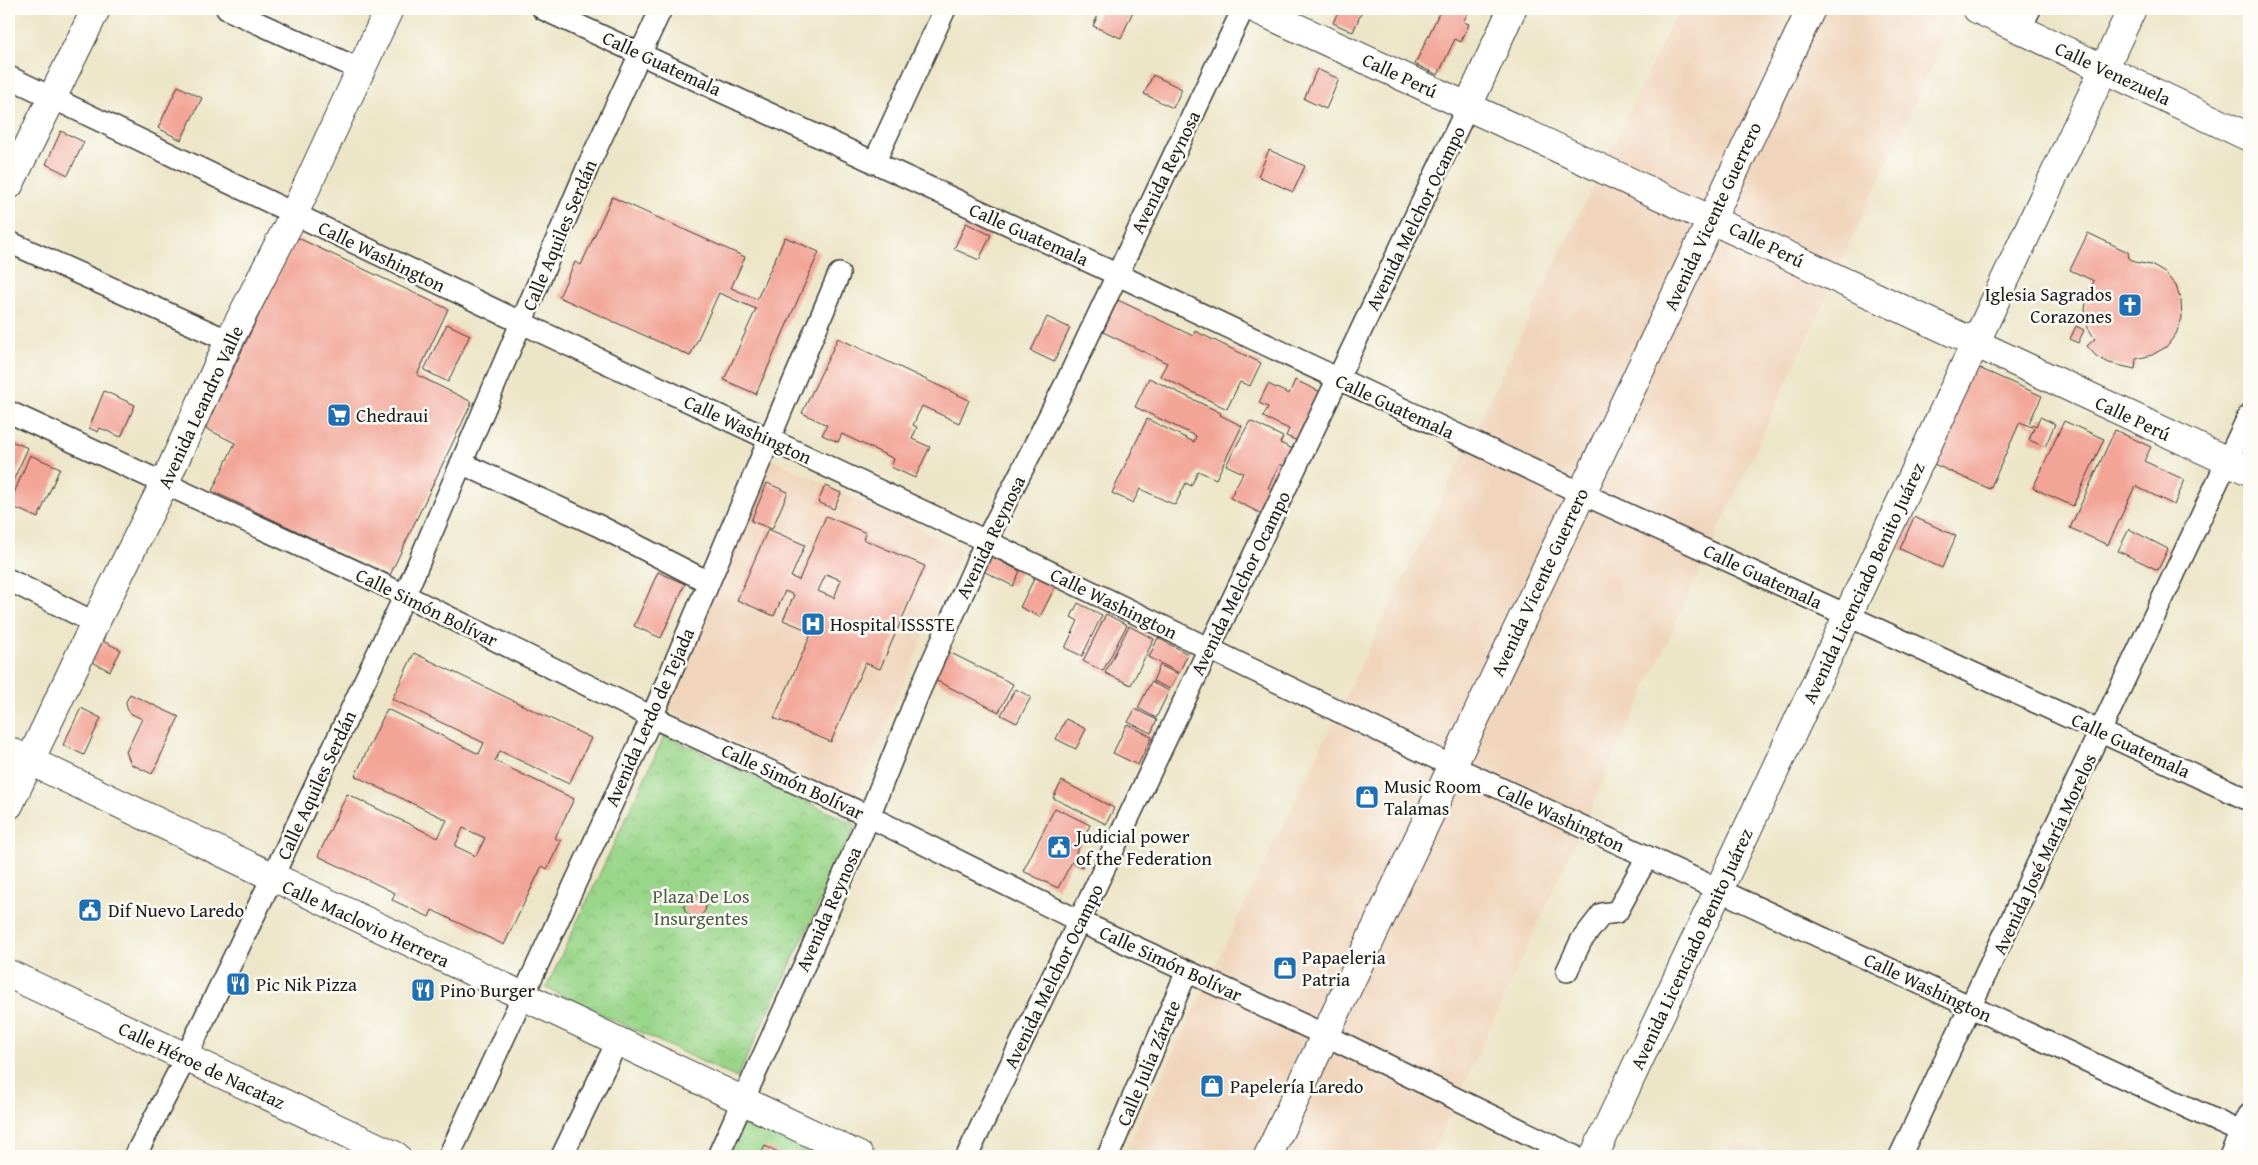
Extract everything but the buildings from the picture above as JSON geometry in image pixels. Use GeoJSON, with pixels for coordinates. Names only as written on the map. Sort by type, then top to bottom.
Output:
{"type":"FeatureCollection","features":[{"type":"Feature","properties":{"kind":"main road"},"geometry":{"type":"LineString","coordinates":[[9,185],[54,98],[96,9]]}},
{"type":"Feature","properties":{"kind":"main road","name":"Avenida Leandro Valle"},"geometry":{"type":"LineString","coordinates":[[9,805],[19,756],[95,622],[165,482],[229,341],[294,214],[389,9]]}},
{"type":"Feature","properties":{"kind":"main road","name":"Calle Perú"},"geometry":{"type":"LineString","coordinates":[[1256,9],[1712,218],[1975,344],[2239,466]]}},
{"type":"Feature","properties":{"kind":"main road","name":"Avenida Melchor Ocampo"},"geometry":{"type":"LineString","coordinates":[[1468,106],[1512,9]]}},
{"type":"Feature","properties":{"kind":"main road","name":"Avenida Vicente Guerrero"},"geometry":{"type":"LineString","coordinates":[[1268,1156],[1810,9]]}},
{"type":"Feature","properties":{"kind":"main road","name":"Calle Venezuela"},"geometry":{"type":"LineString","coordinates":[[1977,9],[2025,19],[2104,69],[2249,137]]}},
{"type":"Feature","properties":{"kind":"main road","name":"Avenida Licenciado Benito Juárez"},"geometry":{"type":"LineString","coordinates":[[1594,1156],[2132,9]]}},
{"type":"Feature","properties":{"kind":"main road","name":"Calle Maclovio Herrera"},"geometry":{"type":"LineString","coordinates":[[19,756],[272,878],[860,1156]]}},
{"type":"Feature","properties":{"kind":"main road","name":"Calle Héroe de Nacataz"},"geometry":{"type":"LineString","coordinates":[[9,974],[396,1156]]}},
{"type":"Feature","properties":{"kind":"street"},"geometry":{"type":"LineString","coordinates":[[226,9],[361,70]]}},
{"type":"Feature","properties":{"kind":"street","name":"Calle Guatemala"},"geometry":{"type":"LineString","coordinates":[[543,9],[1116,274],[1337,380],[2249,800]]}},
{"type":"Feature","properties":{"kind":"street","name":"Calle Aquiles Serdán"},"geometry":{"type":"LineString","coordinates":[[135,1156],[186,1057],[405,595],[522,324],[588,164],[662,9]]}},
{"type":"Feature","properties":{"kind":"street"},"geometry":{"type":"LineString","coordinates":[[874,163],[945,9]]}},
{"type":"Feature","properties":{"kind":"street","name":"Avenida Reynosa"},"geometry":{"type":"LineString","coordinates":[[718,1156],[868,816],[918,694],[986,541],[1067,381],[1243,9]]}},
{"type":"Feature","properties":{"kind":"street","name":"Calle Washington"},"geometry":{"type":"LineString","coordinates":[[9,77],[522,324],[986,541],[1452,766],[1972,1008],[2246,1128]]}},
{"type":"Feature","properties":{"kind":"street","name":"Avenida Melchor Ocampo"},"geometry":{"type":"LineString","coordinates":[[967,1156],[1468,106]]}},
{"type":"Feature","properties":{"kind":"street"},"geometry":{"type":"LineString","coordinates":[[9,242],[229,341]]}},
{"type":"Feature","properties":{"kind":"street","name":"Avenida Lerdo de Tejada"},"geometry":{"type":"LineString","coordinates":[[449,1156],[652,717],[839,274]]}},
{"type":"Feature","properties":{"kind":"street","name":"Calle Simón Bolívar"},"geometry":{"type":"LineString","coordinates":[[9,412],[165,482],[405,595],[652,717],[868,816],[1079,921],[1325,1035],[1574,1156]]}},
{"type":"Feature","properties":{"kind":"street","name":"Avenida José María Morelos"},"geometry":{"type":"LineString","coordinates":[[1900,1156],[2102,731],[2239,466],[2249,415]]}},
{"type":"Feature","properties":{"kind":"street"},"geometry":{"type":"LineString","coordinates":[[461,463],[599,526],[708,582]]}},
{"type":"Feature","properties":{"kind":"street"},"geometry":{"type":"LineString","coordinates":[[9,580],[95,622]]}},
{"type":"Feature","properties":{"kind":"street"},"geometry":{"type":"LineString","coordinates":[[1567,971],[1581,941],[1602,914],[1617,912],[1647,857]]}},
{"type":"Feature","properties":{"kind":"street","name":"Calle Julia Zárate"},"geometry":{"type":"LineString","coordinates":[[1108,1156],[1188,971]]}},
{"type":"Feature","properties":{"kind":"street"},"geometry":{"type":"LineString","coordinates":[[562,1156],[617,1042]]}},
{"type":"Feature","properties":{"kind":"street"},"geometry":{"type":"LineString","coordinates":[[2230,1156],[2246,1128]]}},
{"type":"Feature","properties":{"kind":"shaded area"},"geometry":{"type":"Polygon","coordinates":[[[1679,9],[1958,9],[1431,1156],[1123,1156],[1679,9]]]}},
{"type":"Feature","properties":{"kind":"shaded area","name":"Hospital ISSSTE"},"geometry":{"type":"Polygon","coordinates":[[[770,458],[961,549],[854,799],[666,709],[770,458]]]}},
{"type":"Feature","properties":{"kind":"shaded area"},"geometry":{"type":"Polygon","coordinates":[[[1734,1139],[1771,1156],[1726,1156],[1734,1139]]]}},
{"type":"Feature","properties":{"kind":"green space","name":"Plaza De Los Insurgentes"},"geometry":{"type":"Polygon","coordinates":[[[665,735],[856,825],[737,1078],[546,988],[665,735]]]}},
{"type":"Feature","properties":{"kind":"green space"},"geometry":{"type":"Polygon","coordinates":[[[746,1113],[839,1156],[726,1156],[746,1113]]]}},
{"type":"Feature","properties":{"kind":"place","name":"Iglesia Sagrados Corazones"},"geometry":{"type":"Point","coordinates":[2130,305]}},
{"type":"Feature","properties":{"kind":"place","name":"Chedraui"},"geometry":{"type":"Point","coordinates":[339,415]}},
{"type":"Feature","properties":{"kind":"place","name":"Hospital ISSSTE"},"geometry":{"type":"Point","coordinates":[813,624]}},
{"type":"Feature","properties":{"kind":"place","name":"Music Room Talamas"},"geometry":{"type":"Point","coordinates":[1367,797]}},
{"type":"Feature","properties":{"kind":"place","name":"Judicial power of the Federation"},"geometry":{"type":"Point","coordinates":[1059,847]}},
{"type":"Feature","properties":{"kind":"place","name":"Dif Nuevo Laredo"},"geometry":{"type":"Point","coordinates":[90,910]}},
{"type":"Feature","properties":{"kind":"place","name":"Papaeleria Patria"},"geometry":{"type":"Point","coordinates":[1285,968]}},
{"type":"Feature","properties":{"kind":"place","name":"Pic Nik Pizza"},"geometry":{"type":"Point","coordinates":[238,984]}},
{"type":"Feature","properties":{"kind":"place","name":"Pino Burger"},"geometry":{"type":"Point","coordinates":[423,990]}},
{"type":"Feature","properties":{"kind":"place","name":"Papelería Laredo"},"geometry":{"type":"Point","coordinates":[1212,1086]}}]}
